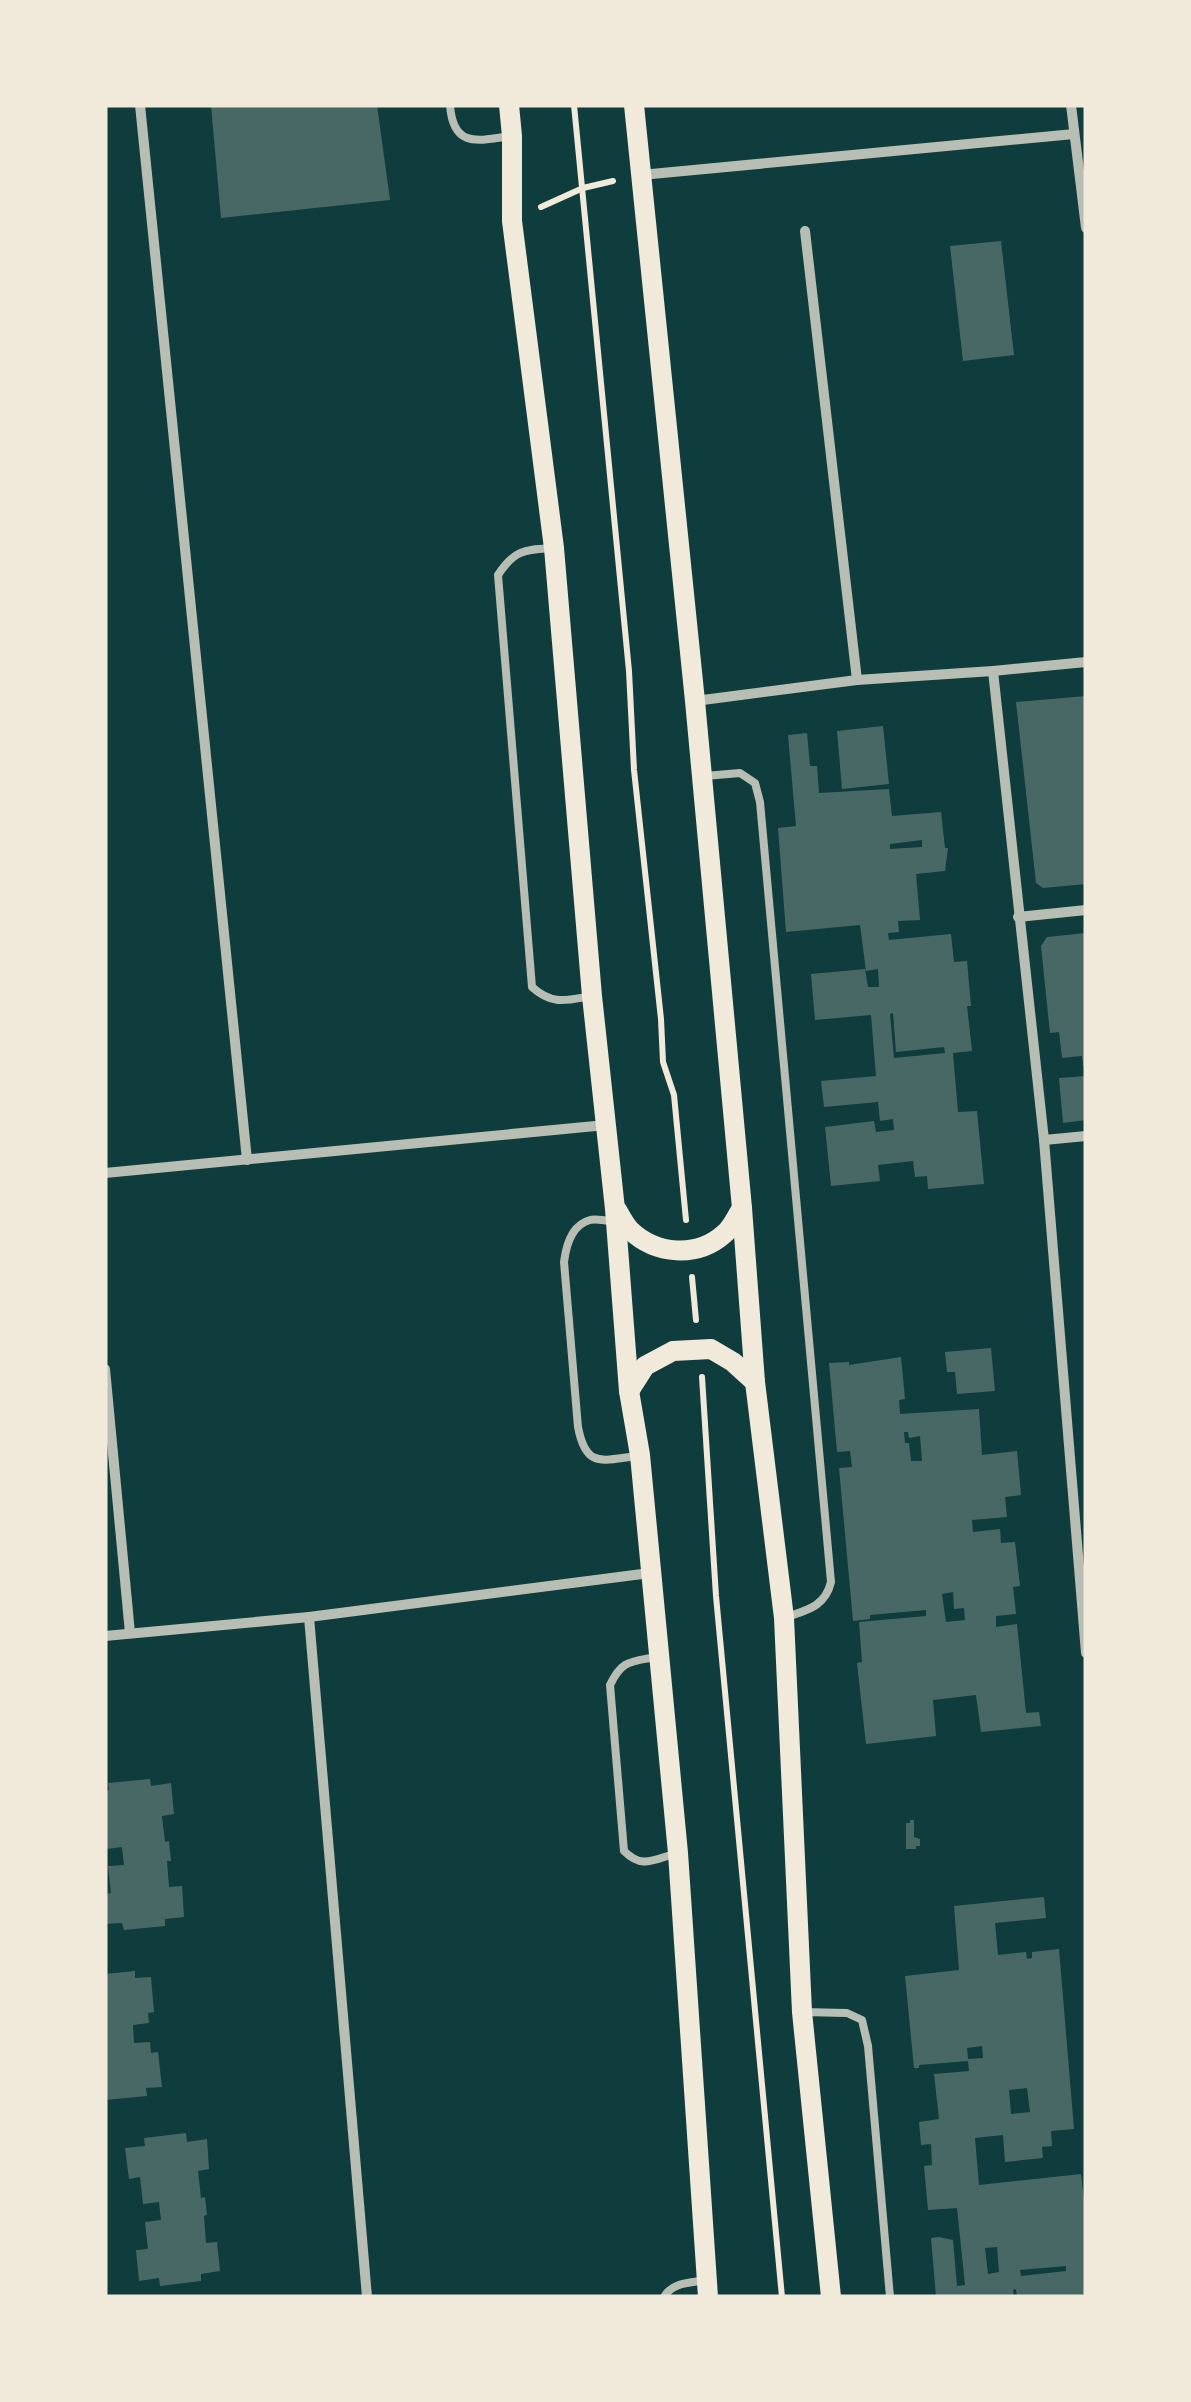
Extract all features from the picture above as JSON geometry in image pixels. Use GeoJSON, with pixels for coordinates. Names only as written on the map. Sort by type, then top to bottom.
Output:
{"type":"FeatureCollection","features":[{"type":"Feature","properties":{"kind":"main road"},"geometry":{"type":"LineString","coordinates":[[509,105],[512,221],[554,548],[592,996],[678,1853],[707,2288]]}},
{"type":"Feature","properties":{"kind":"main road"},"geometry":{"type":"LineString","coordinates":[[634,105],[695,700],[755,1382],[784,1618],[802,2012],[831,2297]]}},
{"type":"Feature","properties":{"kind":"main road"},"geometry":{"type":"LineString","coordinates":[[616,1215],[649,1244],[675,1252],[707,1246],[727,1232],[742,1208]]}},
{"type":"Feature","properties":{"kind":"main road"},"geometry":{"type":"LineString","coordinates":[[630,1391],[646,1366],[673,1351],[711,1349],[755,1382]]}},
{"type":"Feature","properties":{"kind":"street"},"geometry":{"type":"LineString","coordinates":[[140,105],[247,1160]]}},
{"type":"Feature","properties":{"kind":"street"},"geometry":{"type":"LineString","coordinates":[[1071,105],[1086,228]]}},
{"type":"Feature","properties":{"kind":"street"},"geometry":{"type":"LineString","coordinates":[[640,175],[1074,134]]}},
{"type":"Feature","properties":{"kind":"street"},"geometry":{"type":"LineString","coordinates":[[805,232],[857,680]]}},
{"type":"Feature","properties":{"kind":"street"},"geometry":{"type":"LineString","coordinates":[[695,700],[857,680],[1086,662]]}},
{"type":"Feature","properties":{"kind":"street"},"geometry":{"type":"LineString","coordinates":[[993,672],[1044,1140],[1086,1653]]}},
{"type":"Feature","properties":{"kind":"street"},"geometry":{"type":"LineString","coordinates":[[1018,917],[1086,910]]}},
{"type":"Feature","properties":{"kind":"street"},"geometry":{"type":"LineString","coordinates":[[105,1173],[606,1125]]}},
{"type":"Feature","properties":{"kind":"street"},"geometry":{"type":"LineString","coordinates":[[1044,1140],[1086,1136]]}},
{"type":"Feature","properties":{"kind":"street"},"geometry":{"type":"LineString","coordinates":[[105,1369],[130,1633]]}},
{"type":"Feature","properties":{"kind":"street"},"geometry":{"type":"LineString","coordinates":[[105,1636],[309,1616],[651,1572]]}},
{"type":"Feature","properties":{"kind":"street"},"geometry":{"type":"LineString","coordinates":[[309,1616],[368,2297]]}},
{"type":"Feature","properties":{"kind":"lane"},"geometry":{"type":"LineString","coordinates":[[450,105],[452,125],[464,137],[480,140],[512,136]]}},
{"type":"Feature","properties":{"kind":"lane"},"geometry":{"type":"LineString","coordinates":[[554,548],[523,550],[508,560],[498,574],[532,987],[556,1001],[592,996]]}},
{"type":"Feature","properties":{"kind":"lane"},"geometry":{"type":"LineString","coordinates":[[702,776],[740,772],[756,783],[760,802],[831,1582],[828,1595],[817,1607],[784,1618]]}},
{"type":"Feature","properties":{"kind":"lane"},"geometry":{"type":"LineString","coordinates":[[616,1215],[589,1220],[576,1229],[567,1244],[564,1262],[578,1427],[582,1448],[590,1457],[604,1460],[640,1456]]}},
{"type":"Feature","properties":{"kind":"lane"},"geometry":{"type":"LineString","coordinates":[[660,1656],[625,1662],[610,1685],[624,1851],[634,1860],[646,1863],[678,1853]]}},
{"type":"Feature","properties":{"kind":"lane"},"geometry":{"type":"LineString","coordinates":[[802,2012],[847,2013],[862,2020],[868,2046],[890,2297]]}},
{"type":"Feature","properties":{"kind":"lane"},"geometry":{"type":"LineString","coordinates":[[664,2297],[676,2285],[707,2288]]}},
{"type":"Feature","properties":{"kind":"path"},"geometry":{"type":"LineString","coordinates":[[574,105],[663,1062],[674,1095],[700,1350],[716,1596],[782,2297]]}},
{"type":"Feature","properties":{"kind":"path"},"geometry":{"type":"LineString","coordinates":[[512,221],[583,188],[640,175]]}},
{"type":"Feature","properties":{"kind":"building"},"geometry":{"type":"Polygon","coordinates":[[[211,105],[377,105],[390,200],[221,218],[211,105]]]}},
{"type":"Feature","properties":{"kind":"building"},"geometry":{"type":"Polygon","coordinates":[[[1001,241],[1014,355],[963,361],[950,246],[1001,241]]]}},
{"type":"Feature","properties":{"kind":"building"},"geometry":{"type":"Polygon","coordinates":[[[1086,696],[1086,884],[1043,888],[1036,883],[1016,702],[1086,696]]]}},
{"type":"Feature","properties":{"kind":"building"},"geometry":{"type":"Polygon","coordinates":[[[883,726],[889,784],[842,789],[837,731],[883,726]]]}},
{"type":"Feature","properties":{"kind":"building"},"geometry":{"type":"Polygon","coordinates":[[[807,733],[810,766],[817,766],[819,793],[889,789],[892,816],[941,812],[948,848],[945,871],[916,874],[920,920],[898,921],[899,932],[888,933],[889,940],[951,934],[954,962],[967,961],[972,1051],[953,1053],[958,1112],[977,1111],[984,1184],[928,1189],[927,1176],[915,1177],[913,1161],[878,1165],[880,1181],[831,1186],[825,1127],[874,1121],[876,1132],[894,1130],[893,1119],[880,1121],[878,1102],[824,1107],[821,1081],[876,1076],[871,1015],[815,1020],[811,974],[865,969],[868,987],[879,987],[878,969],[866,971],[860,925],[786,932],[778,828],[796,826],[788,735],[807,733]],[[922,840],[890,844],[890,849],[922,847],[922,840]],[[893,1013],[890,1014],[894,1058],[945,1053],[944,1047],[896,1052],[893,1013]]]}},
{"type":"Feature","properties":{"kind":"building"},"geometry":{"type":"Polygon","coordinates":[[[1086,933],[1083,1066],[1082,1056],[1062,1058],[1059,1032],[1050,1033],[1041,946],[1047,937],[1086,933]]]}},
{"type":"Feature","properties":{"kind":"building"},"geometry":{"type":"Polygon","coordinates":[[[1086,1076],[1086,1120],[1063,1123],[1059,1078],[1086,1076]]]}},
{"type":"Feature","properties":{"kind":"building"},"geometry":{"type":"Polygon","coordinates":[[[991,1348],[995,1391],[957,1394],[955,1372],[947,1372],[945,1352],[991,1348]]]}},
{"type":"Feature","properties":{"kind":"building"},"geometry":{"type":"Polygon","coordinates":[[[901,1357],[905,1399],[899,1400],[900,1414],[979,1409],[982,1455],[1017,1451],[1021,1495],[1005,1497],[1007,1517],[972,1520],[973,1532],[1000,1529],[1001,1543],[1015,1542],[1020,1586],[1013,1587],[1016,1614],[996,1616],[996,1627],[1017,1624],[1026,1713],[1039,1712],[1041,1726],[981,1732],[976,1695],[933,1700],[936,1736],[866,1744],[857,1663],[862,1662],[859,1622],[926,1616],[926,1610],[870,1615],[870,1619],[853,1621],[839,1468],[852,1467],[850,1451],[837,1452],[829,1363],[849,1365],[901,1357]],[[904,1432],[911,1461],[922,1461],[920,1436],[909,1438],[908,1432],[904,1432]],[[953,1592],[942,1594],[946,1622],[965,1620],[964,1608],[954,1609],[953,1592]]]}},
{"type":"Feature","properties":{"kind":"building"},"geometry":{"type":"Polygon","coordinates":[[[150,1779],[151,1786],[171,1783],[174,1814],[162,1816],[171,1861],[167,1861],[169,1887],[182,1886],[184,1917],[165,1919],[165,1926],[124,1930],[122,1923],[105,1924],[105,1894],[111,1893],[108,1866],[124,1865],[122,1847],[107,1849],[105,1791],[109,1790],[108,1783],[150,1779]]]}},
{"type":"Feature","properties":{"kind":"building"},"geometry":{"type":"Polygon","coordinates":[[[914,1820],[914,1837],[920,1839],[916,1849],[906,1849],[906,1823],[914,1820]]]}},
{"type":"Feature","properties":{"kind":"building"},"geometry":{"type":"Polygon","coordinates":[[[1044,1897],[1046,1918],[995,1923],[998,1955],[1026,1952],[1027,1959],[1032,1958],[1032,1952],[1059,1949],[1074,2129],[1051,2131],[1052,2146],[1042,2147],[1043,2158],[1005,2162],[1003,2135],[975,2138],[979,2185],[1081,2174],[1086,2219],[1086,2297],[1017,2297],[1016,2289],[1014,2297],[936,2297],[931,2238],[953,2240],[957,2286],[965,2285],[957,2208],[928,2210],[924,2166],[932,2165],[931,2144],[921,2145],[919,2122],[939,2119],[934,2074],[969,2071],[968,2061],[914,2068],[905,1976],[959,1970],[954,1906],[1044,1897]],[[982,2046],[967,2048],[968,2059],[983,2058],[982,2046]],[[1027,2088],[1009,2090],[1011,2114],[1030,2112],[1027,2088]],[[997,2247],[985,2248],[988,2274],[999,2272],[997,2247]],[[1066,2266],[1020,2270],[1021,2276],[1066,2271],[1066,2266]]]}},
{"type":"Feature","properties":{"kind":"building"},"geometry":{"type":"Polygon","coordinates":[[[135,1971],[135,1978],[151,1977],[154,2012],[148,2013],[149,2023],[133,2025],[134,2043],[150,2042],[151,2053],[158,2052],[162,2087],[146,2088],[147,2096],[105,2100],[105,1974],[135,1971]]]}},
{"type":"Feature","properties":{"kind":"building"},"geometry":{"type":"Polygon","coordinates":[[[186,2133],[187,2142],[207,2139],[209,2169],[198,2171],[207,2215],[206,2243],[217,2242],[220,2271],[201,2274],[201,2281],[160,2286],[159,2278],[139,2281],[136,2250],[148,2249],[145,2222],[161,2220],[159,2202],[143,2204],[140,2177],[129,2179],[125,2148],[145,2146],[144,2138],[186,2133]]]}}]}
